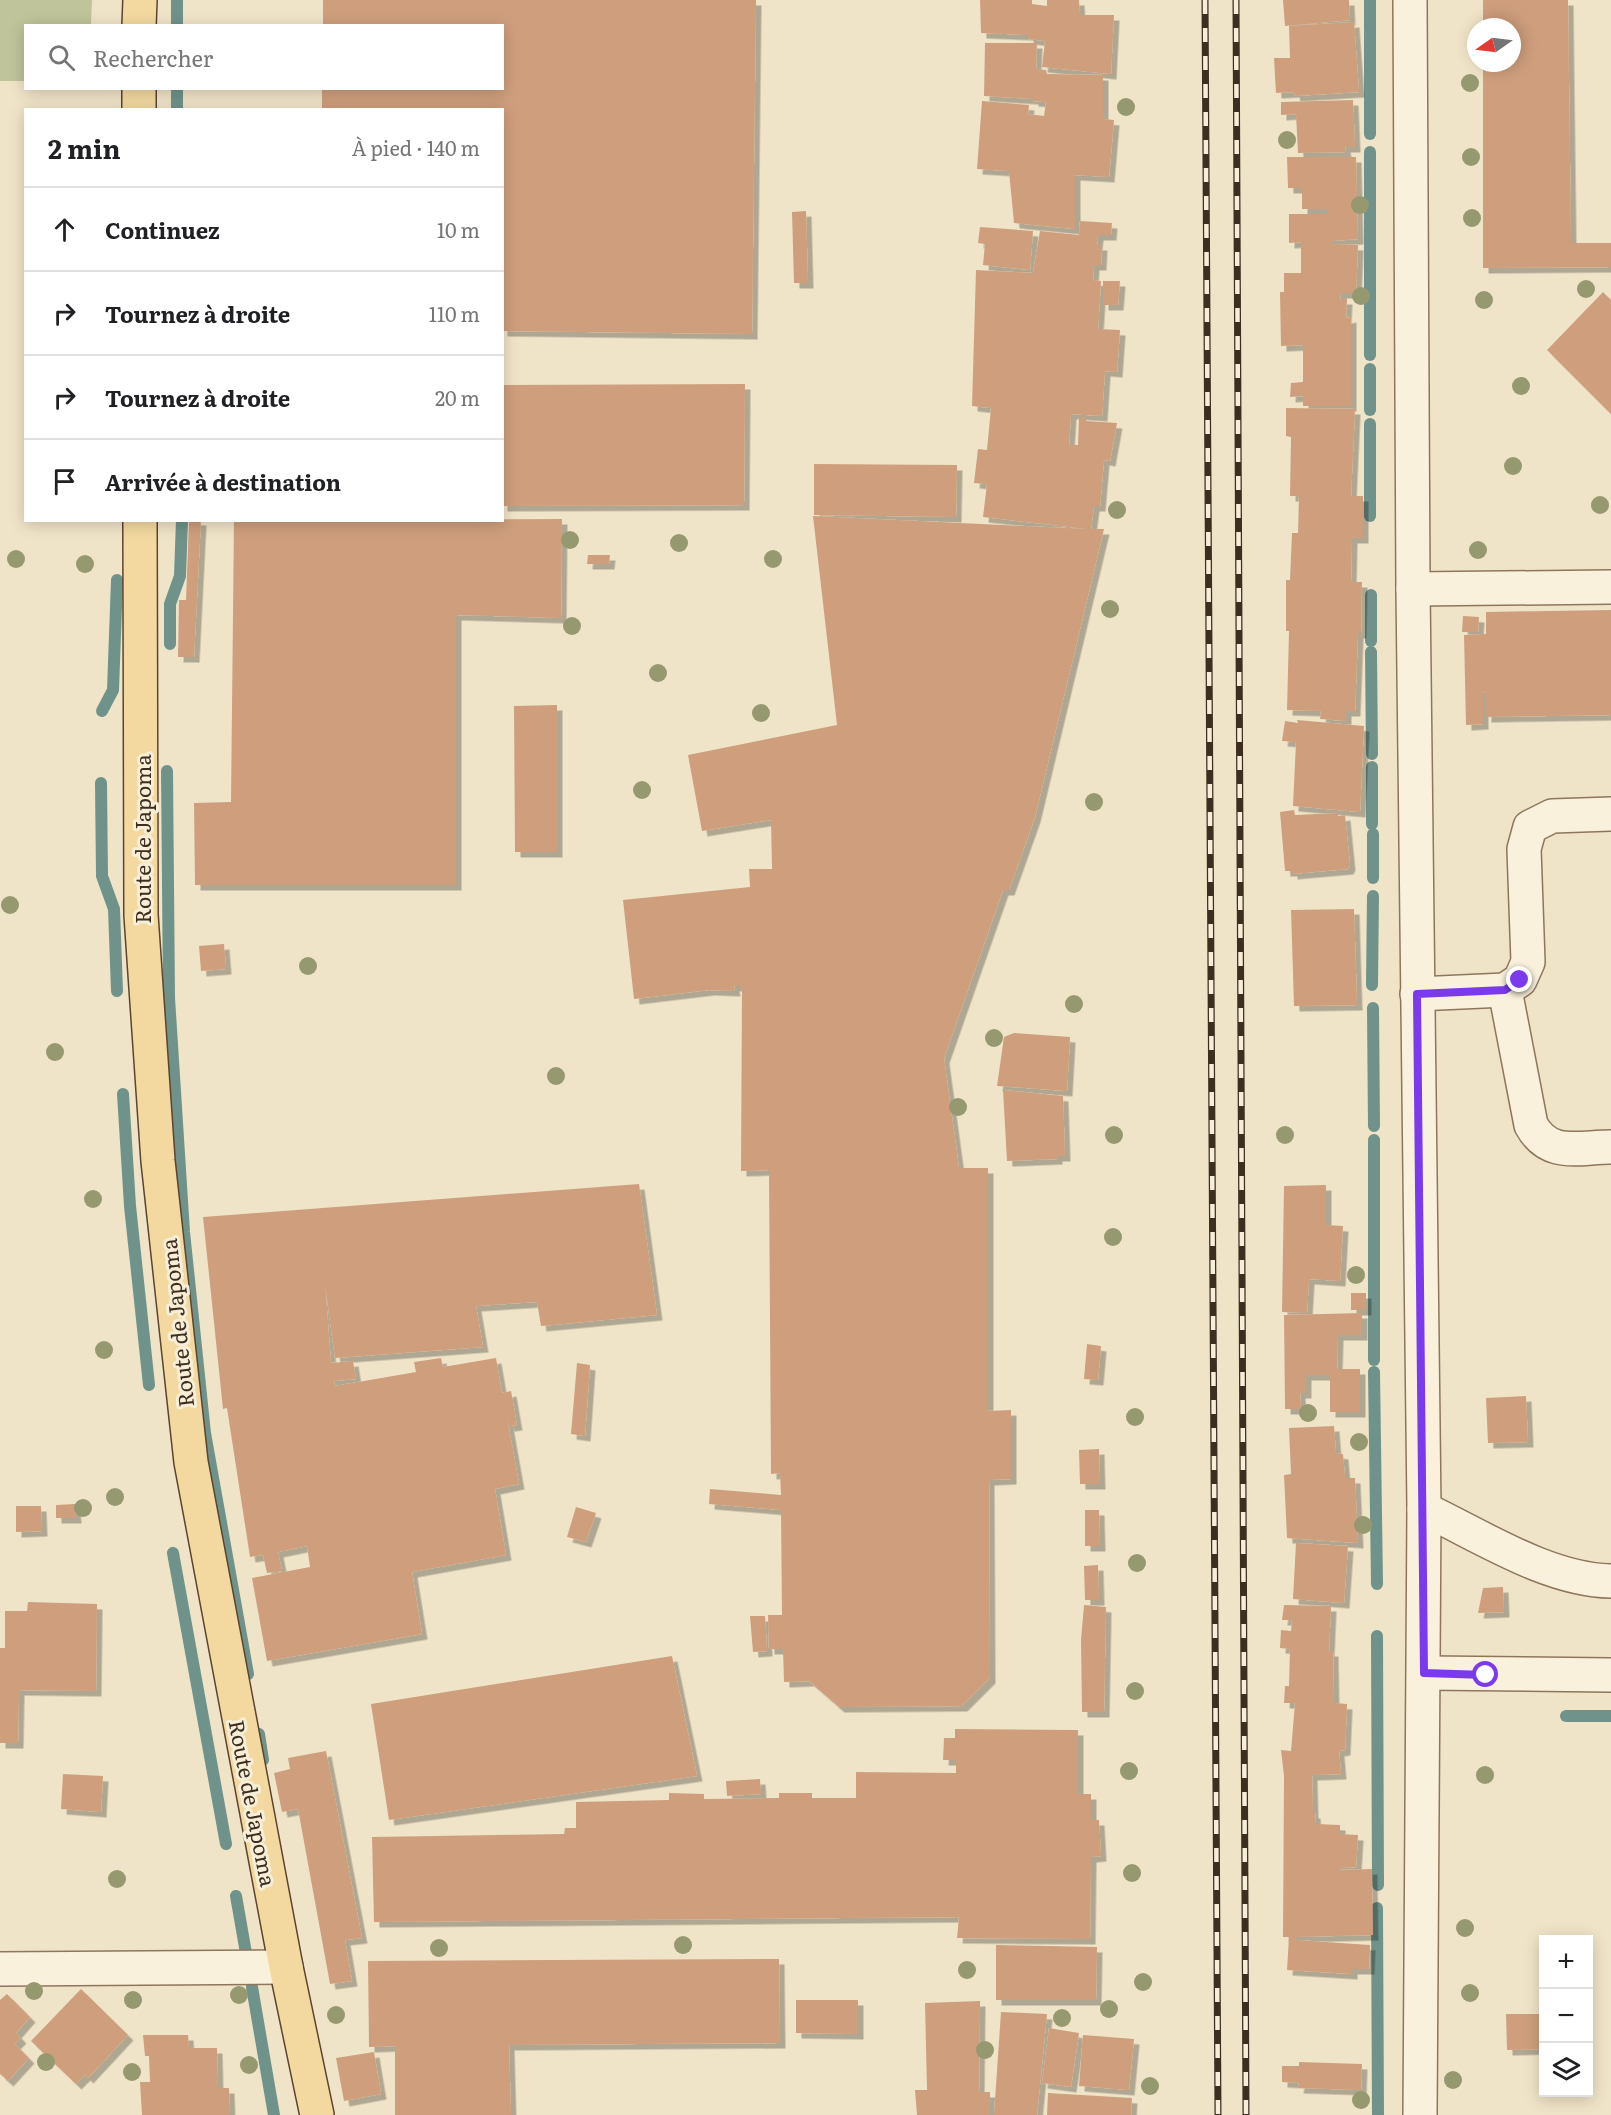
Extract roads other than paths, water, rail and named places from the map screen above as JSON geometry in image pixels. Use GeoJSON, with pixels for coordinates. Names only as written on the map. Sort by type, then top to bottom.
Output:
{"type":"FeatureCollection","features":[{"type":"Feature","properties":{"kind":"main road"},"geometry":{"type":"LineString","coordinates":[[139,24],[140,0]]}},
{"type":"Feature","properties":{"kind":"main road"},"geometry":{"type":"LineString","coordinates":[[139,90],[139,108]]}},
{"type":"Feature","properties":{"kind":"main road","name":"Route de Japoma"},"geometry":{"type":"LineString","coordinates":[[140,522],[141,915],[158,1161],[191,1462],[286,1967],[317,2115]]}},
{"type":"Feature","properties":{"kind":"street"},"geometry":{"type":"LineString","coordinates":[[1410,0],[1413,589],[1424,1509],[1420,2115]]}},
{"type":"Feature","properties":{"kind":"street"},"geometry":{"type":"LineString","coordinates":[[1413,589],[1611,587]]}},
{"type":"Feature","properties":{"kind":"street"},"geometry":{"type":"LineString","coordinates":[[1417,994],[1505,990],[1520,980],[1528,962],[1524,849],[1530,827],[1552,816],[1611,814]]}},
{"type":"Feature","properties":{"kind":"street"},"geometry":{"type":"LineString","coordinates":[[1505,990],[1531,1125],[1539,1140],[1556,1148],[1611,1147]]}},
{"type":"Feature","properties":{"kind":"street"},"geometry":{"type":"LineString","coordinates":[[1424,1509],[1542,1566],[1574,1577],[1611,1581]]}},
{"type":"Feature","properties":{"kind":"street"},"geometry":{"type":"LineString","coordinates":[[1424,1673],[1611,1675]]}},
{"type":"Feature","properties":{"kind":"street"},"geometry":{"type":"LineString","coordinates":[[0,1969],[286,1967]]}},
{"type":"Feature","properties":{"kind":"waterway"},"geometry":{"type":"LineString","coordinates":[[177,0],[177,24]]}},
{"type":"Feature","properties":{"kind":"waterway"},"geometry":{"type":"LineString","coordinates":[[1370,0],[1370,134]]}},
{"type":"Feature","properties":{"kind":"waterway"},"geometry":{"type":"LineString","coordinates":[[177,90],[177,108]]}},
{"type":"Feature","properties":{"kind":"waterway"},"geometry":{"type":"LineString","coordinates":[[1370,152],[1370,355]]}},
{"type":"Feature","properties":{"kind":"waterway"},"geometry":{"type":"LineString","coordinates":[[1370,369],[1370,410]]}},
{"type":"Feature","properties":{"kind":"waterway"},"geometry":{"type":"LineString","coordinates":[[1370,424],[1370,516]]}},
{"type":"Feature","properties":{"kind":"waterway"},"geometry":{"type":"LineString","coordinates":[[170,644],[170,604],[180,576],[182,522]]}},
{"type":"Feature","properties":{"kind":"waterway"},"geometry":{"type":"LineString","coordinates":[[102,711],[113,690],[117,580]]}},
{"type":"Feature","properties":{"kind":"waterway"},"geometry":{"type":"LineString","coordinates":[[1371,595],[1371,641]]}},
{"type":"Feature","properties":{"kind":"waterway"},"geometry":{"type":"LineString","coordinates":[[1371,652],[1372,754]]}},
{"type":"Feature","properties":{"kind":"waterway"},"geometry":{"type":"LineString","coordinates":[[1372,767],[1372,824]]}},
{"type":"Feature","properties":{"kind":"waterway"},"geometry":{"type":"LineString","coordinates":[[167,771],[169,998],[184,1232],[205,1433],[248,1674]]}},
{"type":"Feature","properties":{"kind":"waterway"},"geometry":{"type":"LineString","coordinates":[[101,783],[102,876],[114,909],[117,991]]}},
{"type":"Feature","properties":{"kind":"waterway"},"geometry":{"type":"LineString","coordinates":[[1373,834],[1373,878]]}},
{"type":"Feature","properties":{"kind":"waterway"},"geometry":{"type":"LineString","coordinates":[[1372,985],[1373,896]]}},
{"type":"Feature","properties":{"kind":"waterway"},"geometry":{"type":"LineString","coordinates":[[1373,1008],[1374,1126]]}},
{"type":"Feature","properties":{"kind":"waterway"},"geometry":{"type":"LineString","coordinates":[[123,1094],[130,1206],[149,1385]]}},
{"type":"Feature","properties":{"kind":"waterway"},"geometry":{"type":"LineString","coordinates":[[1374,1140],[1374,1360]]}},
{"type":"Feature","properties":{"kind":"waterway"},"geometry":{"type":"LineString","coordinates":[[1374,1372],[1377,1584]]}},
{"type":"Feature","properties":{"kind":"waterway"},"geometry":{"type":"LineString","coordinates":[[173,1553],[226,1844]]}},
{"type":"Feature","properties":{"kind":"waterway"},"geometry":{"type":"LineString","coordinates":[[1377,1636],[1378,1885]]}},
{"type":"Feature","properties":{"kind":"waterway"},"geometry":{"type":"LineString","coordinates":[[1566,1716],[1611,1716]]}},
{"type":"Feature","properties":{"kind":"waterway"},"geometry":{"type":"LineString","coordinates":[[259,1734],[263,1760]]}},
{"type":"Feature","properties":{"kind":"waterway"},"geometry":{"type":"LineString","coordinates":[[236,1896],[246,1953]]}},
{"type":"Feature","properties":{"kind":"waterway"},"geometry":{"type":"LineString","coordinates":[[1377,1908],[1378,2115]]}},
{"type":"Feature","properties":{"kind":"waterway"},"geometry":{"type":"LineString","coordinates":[[252,1987],[274,2115]]}},
{"type":"Feature","properties":{"kind":"railway"},"geometry":{"type":"LineString","coordinates":[[1205,0],[1218,2115]]}},
{"type":"Feature","properties":{"kind":"railway"},"geometry":{"type":"LineString","coordinates":[[1236,0],[1246,2115]]}}]}
